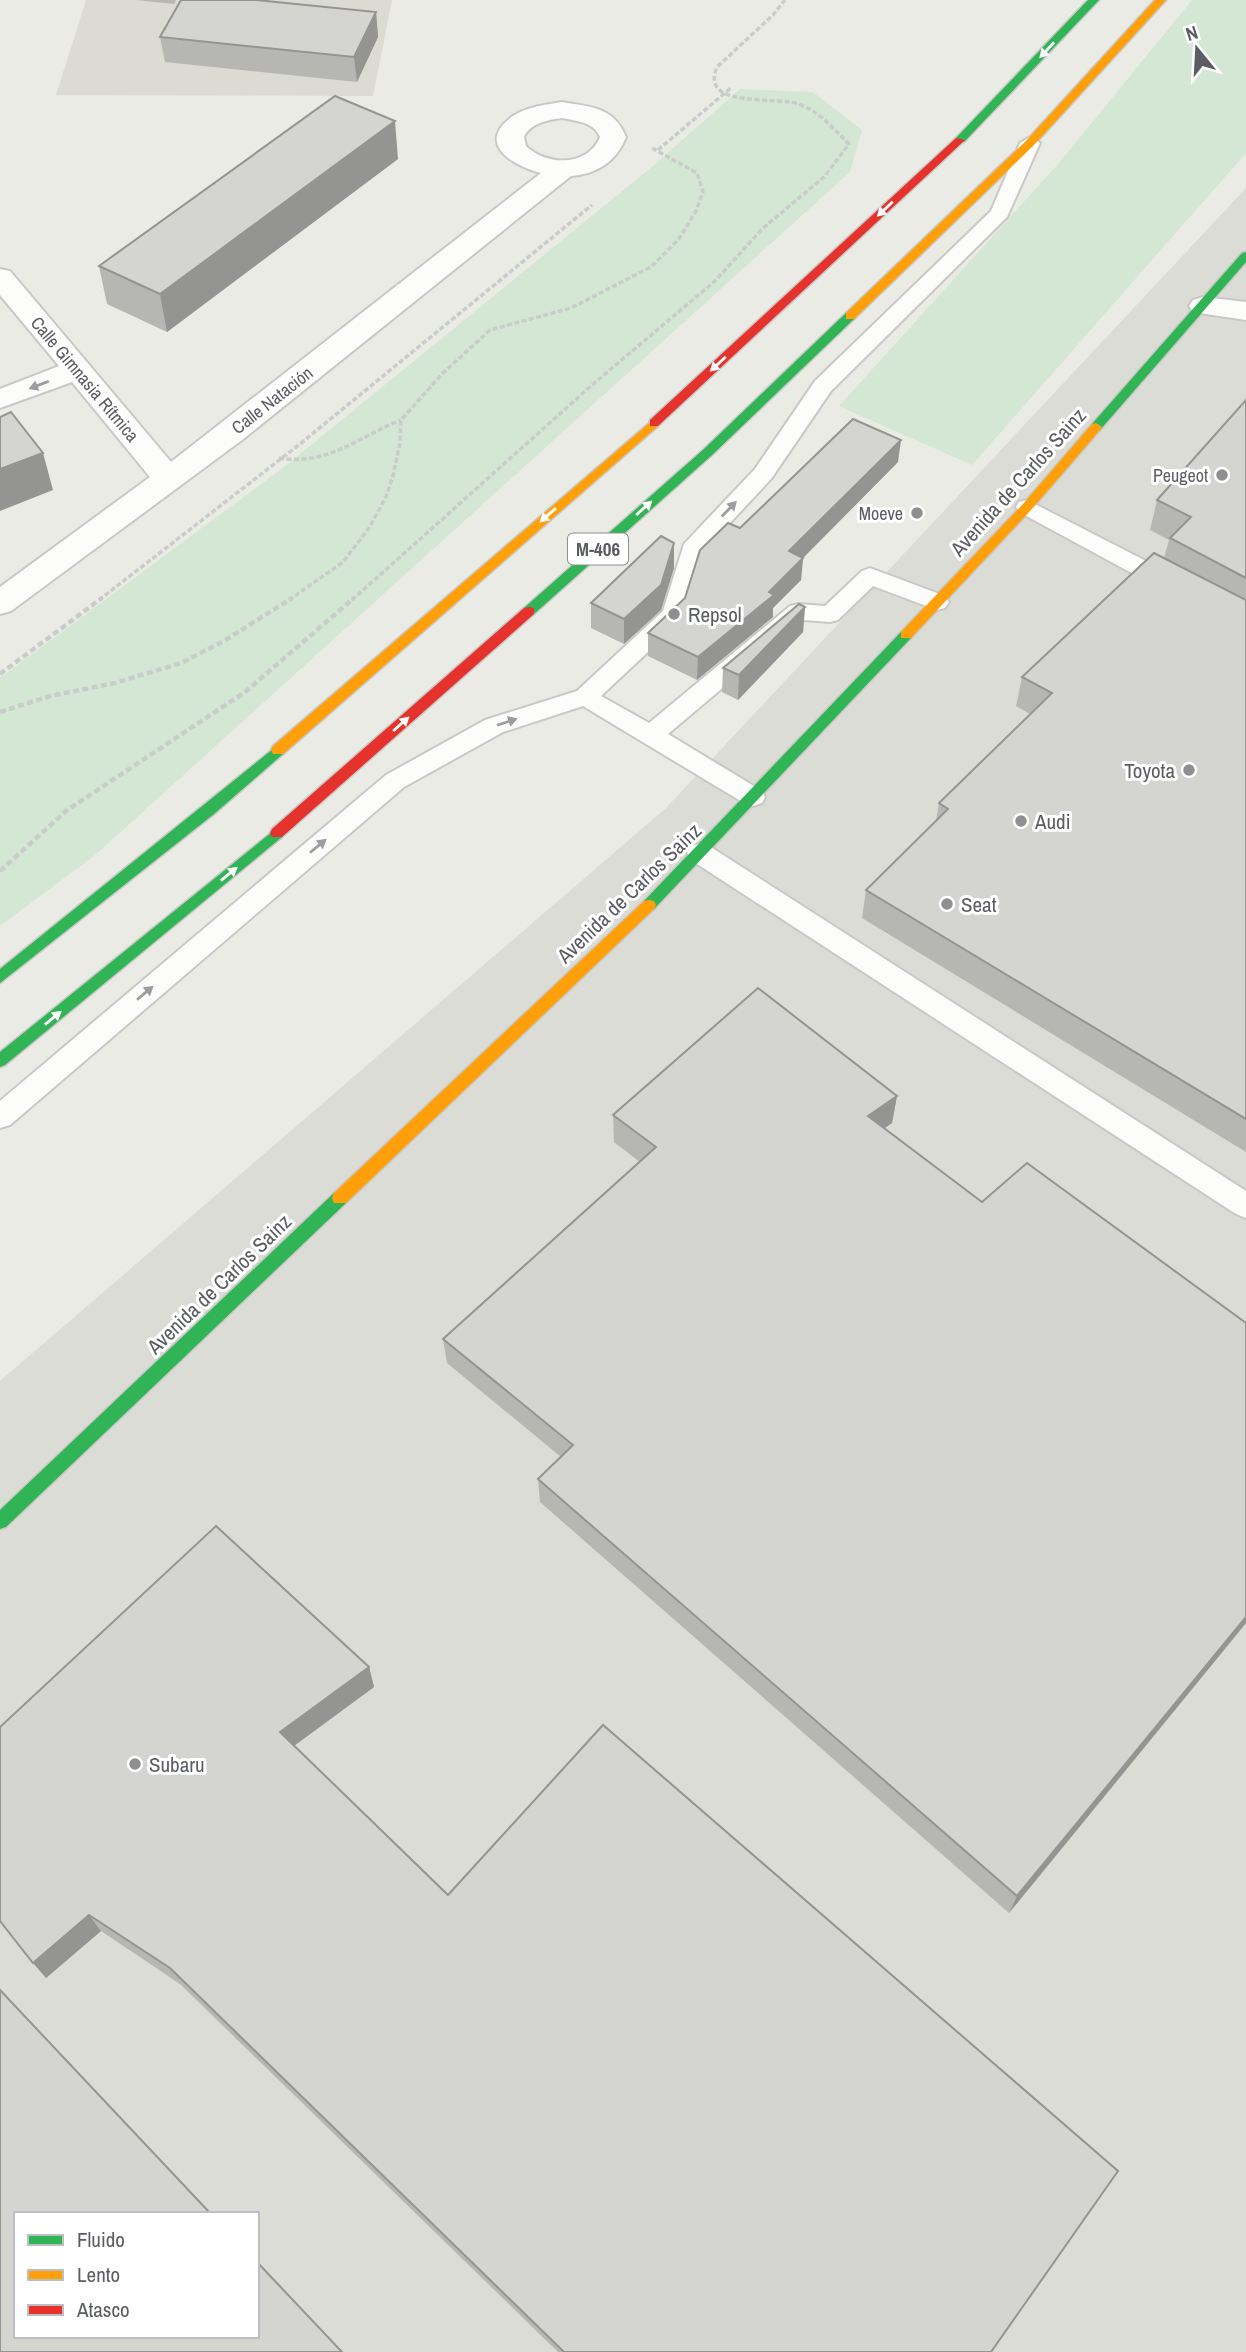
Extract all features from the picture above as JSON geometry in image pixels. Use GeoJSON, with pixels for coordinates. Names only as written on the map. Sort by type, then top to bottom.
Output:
{"type":"FeatureCollection","features":[{"type":"Feature","properties":{"kind":"main road","name":"M-406"},"geometry":{"type":"LineString","coordinates":[[0,977],[209,810],[651,426],[977,124],[1094,0]]}},
{"type":"Feature","properties":{"kind":"main road","name":"M-406"},"geometry":{"type":"LineString","coordinates":[[0,1061],[274,836],[708,452],[1030,143],[1161,0]]}},
{"type":"Feature","properties":{"kind":"main road","name":"Avenida de Carlos Sainz"},"geometry":{"type":"LineString","coordinates":[[0,1521],[700,853],[1027,507],[1246,255]]}},
{"type":"Feature","properties":{"kind":"street"},"geometry":{"type":"LineString","coordinates":[[562,110],[594,116],[606,123],[613,132],[614,142],[610,151],[599,160],[547,175],[522,158],[510,141],[520,123],[531,116],[562,110]]}},
{"type":"Feature","properties":{"kind":"street","name":"Calle Natación"},"geometry":{"type":"LineString","coordinates":[[0,603],[231,433],[547,175]]}},
{"type":"Feature","properties":{"kind":"street","name":"Calle Gimnasia Rítmica"},"geometry":{"type":"LineString","coordinates":[[0,277],[169,480]]}},
{"type":"Feature","properties":{"kind":"street"},"geometry":{"type":"LineString","coordinates":[[1203,306],[1246,311]]}},
{"type":"Feature","properties":{"kind":"street"},"geometry":{"type":"LineString","coordinates":[[0,399],[77,370]]}},
{"type":"Feature","properties":{"kind":"lane"},"geometry":{"type":"LineString","coordinates":[[0,1117],[395,780],[494,726],[585,697],[674,614],[692,549],[763,474],[823,386],[1000,213],[1030,143]]}},
{"type":"Feature","properties":{"kind":"lane"},"geometry":{"type":"LineString","coordinates":[[1027,507],[1197,598]]}},
{"type":"Feature","properties":{"kind":"lane"},"geometry":{"type":"LineString","coordinates":[[651,735],[798,612],[830,614],[870,576],[937,602]]}},
{"type":"Feature","properties":{"kind":"lane"},"geometry":{"type":"LineString","coordinates":[[585,697],[753,797]]}},
{"type":"Feature","properties":{"kind":"lane"},"geometry":{"type":"LineString","coordinates":[[700,853],[1246,1206]]}},
{"type":"Feature","properties":{"kind":"path"},"geometry":{"type":"LineString","coordinates":[[0,871],[66,811],[245,692],[437,527],[592,385],[715,281],[762,229],[824,177],[849,144],[819,114],[796,103],[724,95],[718,92],[713,84],[717,67],[773,15],[785,0]]}},
{"type":"Feature","properties":{"kind":"path"},"geometry":{"type":"LineString","coordinates":[[647,159],[732,88]]}},
{"type":"Feature","properties":{"kind":"path"},"geometry":{"type":"LineString","coordinates":[[231,433],[281,459],[310,462],[324,459],[401,420],[443,373],[490,330],[571,308],[651,267],[679,239],[696,211],[703,192],[697,173],[657,151],[613,132]]}},
{"type":"Feature","properties":{"kind":"path"},"geometry":{"type":"LineString","coordinates":[[0,674],[281,459],[431,340],[596,202]]}},
{"type":"Feature","properties":{"kind":"path"},"geometry":{"type":"LineString","coordinates":[[0,712],[50,696],[115,682],[181,663],[224,641],[320,580],[357,546],[377,513],[393,476],[400,443],[401,420]]}},
{"type":"Feature","properties":{"kind":"shaded area"},"geometry":{"type":"Polygon","coordinates":[[[86,0],[392,0],[373,96],[56,95],[86,0]]]}},
{"type":"Feature","properties":{"kind":"shaded area"},"geometry":{"type":"Polygon","coordinates":[[[1246,188],[1246,2352],[0,2352],[0,1381],[666,808],[1246,188]]]}},
{"type":"Feature","properties":{"kind":"green space"},"geometry":{"type":"Polygon","coordinates":[[[1192,0],[1246,0],[1246,153],[972,465],[839,406],[1059,163],[1192,0]]]}},
{"type":"Feature","properties":{"kind":"green space"},"geometry":{"type":"Polygon","coordinates":[[[740,89],[813,92],[862,130],[850,172],[94,856],[0,926],[0,678],[284,467],[653,166],[740,89]]]}},
{"type":"Feature","properties":{"kind":"building"},"geometry":{"type":"Polygon","coordinates":[[[181,0],[256,0],[376,12],[354,57],[160,37],[181,0]]]}},
{"type":"Feature","properties":{"kind":"building"},"geometry":{"type":"Polygon","coordinates":[[[335,96],[395,121],[160,294],[99,266],[335,96]]]}},
{"type":"Feature","properties":{"kind":"building","name":"Peugeot"},"geometry":{"type":"Polygon","coordinates":[[[1246,400],[1246,578],[1170,538],[1191,517],[1157,500],[1246,400]]]}},
{"type":"Feature","properties":{"kind":"building"},"geometry":{"type":"Polygon","coordinates":[[[11,412],[43,453],[0,469],[0,417],[11,412]]]}},
{"type":"Feature","properties":{"kind":"building"},"geometry":{"type":"Polygon","coordinates":[[[853,419],[901,440],[789,551],[803,558],[769,592],[774,595],[698,657],[648,633],[685,598],[700,550],[728,523],[740,528],[853,419]]]}},
{"type":"Feature","properties":{"kind":"building"},"geometry":{"type":"Polygon","coordinates":[[[661,536],[674,543],[661,585],[624,619],[591,603],[661,536]]]}},
{"type":"Feature","properties":{"kind":"building"},"geometry":{"type":"Polygon","coordinates":[[[1154,553],[1246,600],[1246,1119],[866,890],[948,809],[939,803],[1052,693],[1022,677],[1154,553]]]}},
{"type":"Feature","properties":{"kind":"building"},"geometry":{"type":"Polygon","coordinates":[[[799,604],[805,607],[739,675],[723,668],[799,604]]]}},
{"type":"Feature","properties":{"kind":"building"},"geometry":{"type":"Polygon","coordinates":[[[758,988],[897,1096],[868,1116],[982,1202],[1027,1163],[1246,1323],[1246,1617],[1017,1896],[538,1479],[573,1445],[443,1339],[656,1147],[613,1115],[758,988]]]}},
{"type":"Feature","properties":{"kind":"building"},"geometry":{"type":"Polygon","coordinates":[[[216,1526],[369,1667],[280,1732],[448,1895],[603,1725],[1118,2171],[991,2352],[564,2352],[170,1968],[89,1915],[33,1963],[0,1921],[0,1727],[216,1526]]]}},
{"type":"Feature","properties":{"kind":"building"},"geometry":{"type":"Polygon","coordinates":[[[0,1990],[209,2212],[14,2212],[14,2338],[259,2338],[259,2264],[342,2352],[0,2352],[0,1990]]]}},
{"type":"Feature","properties":{"kind":"traffic: fast"},"geometry":{"type":"LineString","coordinates":[[960,140],[1094,0]]}},
{"type":"Feature","properties":{"kind":"traffic: fast"},"geometry":{"type":"LineString","coordinates":[[1096,427],[1246,255]]}},
{"type":"Feature","properties":{"kind":"traffic: fast"},"geometry":{"type":"LineString","coordinates":[[529,611],[708,452],[850,316]]}},
{"type":"Feature","properties":{"kind":"traffic: fast"},"geometry":{"type":"LineString","coordinates":[[649,905],[906,635]]}},
{"type":"Feature","properties":{"kind":"traffic: fast"},"geometry":{"type":"LineString","coordinates":[[0,977],[209,810],[278,750]]}},
{"type":"Feature","properties":{"kind":"traffic: fast"},"geometry":{"type":"LineString","coordinates":[[0,1061],[277,833]]}},
{"type":"Feature","properties":{"kind":"traffic: fast"},"geometry":{"type":"LineString","coordinates":[[0,1521],[340,1198]]}},
{"type":"Feature","properties":{"kind":"traffic: slow"},"geometry":{"type":"LineString","coordinates":[[850,316],[1030,143],[1161,0]]}},
{"type":"Feature","properties":{"kind":"traffic: slow"},"geometry":{"type":"LineString","coordinates":[[278,750],[654,423]]}},
{"type":"Feature","properties":{"kind":"traffic: slow"},"geometry":{"type":"LineString","coordinates":[[906,635],[1027,507],[1096,427]]}},
{"type":"Feature","properties":{"kind":"traffic: slow"},"geometry":{"type":"LineString","coordinates":[[340,1198],[649,905]]}},
{"type":"Feature","properties":{"kind":"traffic: jam"},"geometry":{"type":"LineString","coordinates":[[654,423],[960,140]]}},
{"type":"Feature","properties":{"kind":"traffic: jam"},"geometry":{"type":"LineString","coordinates":[[277,833],[529,611]]}},
{"type":"Feature","properties":{"kind":"place","name":"Peugeot"},"geometry":{"type":"Point","coordinates":[1222,475]}},
{"type":"Feature","properties":{"kind":"place","name":"Moeve"},"geometry":{"type":"Point","coordinates":[917,513]}},
{"type":"Feature","properties":{"kind":"place","name":"Repsol"},"geometry":{"type":"Point","coordinates":[674,614]}},
{"type":"Feature","properties":{"kind":"place","name":"Toyota"},"geometry":{"type":"Point","coordinates":[1189,770]}},
{"type":"Feature","properties":{"kind":"place","name":"Audi"},"geometry":{"type":"Point","coordinates":[1021,821]}},
{"type":"Feature","properties":{"kind":"place","name":"Seat"},"geometry":{"type":"Point","coordinates":[947,904]}},
{"type":"Feature","properties":{"kind":"place","name":"Subaru"},"geometry":{"type":"Point","coordinates":[135,1764]}}]}
